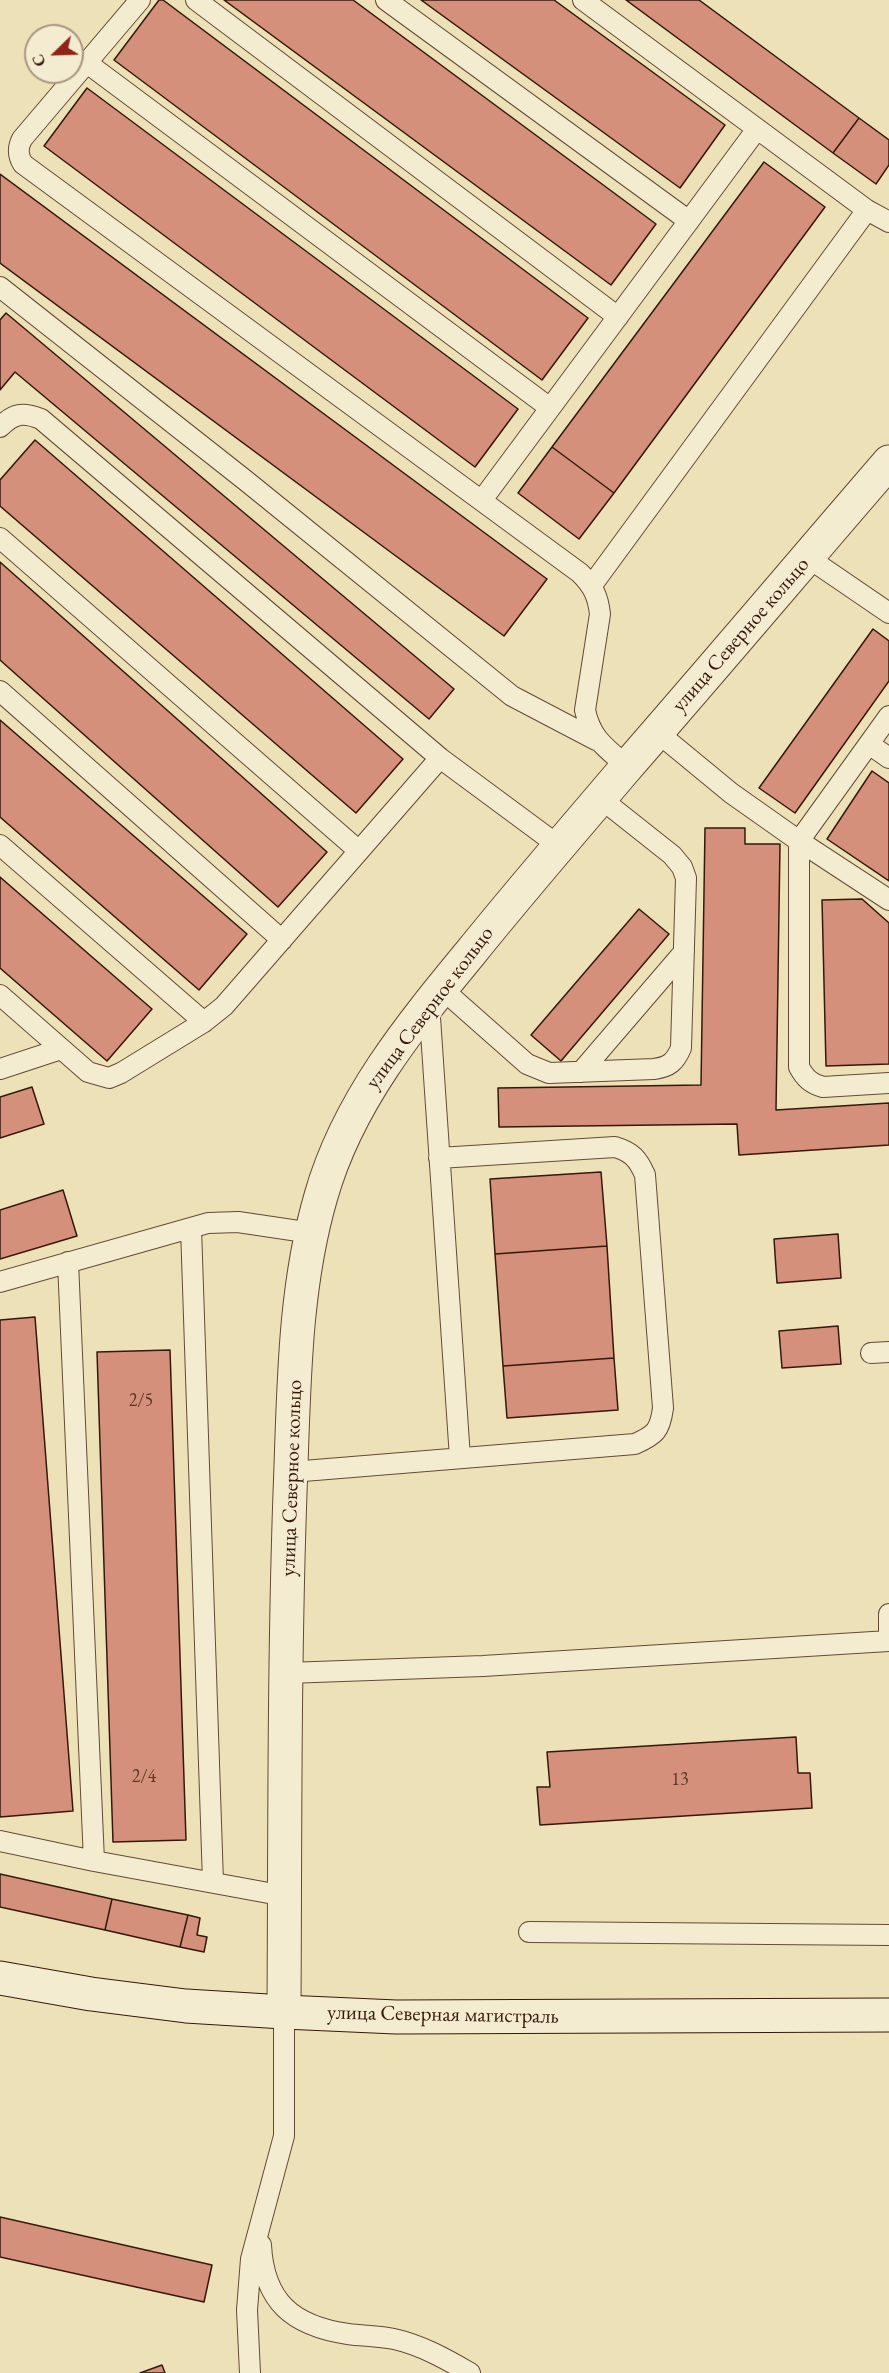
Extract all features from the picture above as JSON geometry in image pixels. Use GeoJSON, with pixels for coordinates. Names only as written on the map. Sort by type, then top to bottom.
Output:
{"type":"FeatureCollection","features":[{"type":"Feature","properties":{"kind":"street","name":"улица Северное кольцо"},"geometry":{"type":"LineString","coordinates":[[284,2012],[287,1673],[291,1472],[297,1331],[306,1257],[321,1194],[336,1152],[358,1106],[389,1055],[435,996],[600,798],[887,467]]}},
{"type":"Feature","properties":{"kind":"street","name":"улица Северная магистраль"},"geometry":{"type":"LineString","coordinates":[[0,1978],[91,1994],[186,2006],[396,2017],[889,2015]]}},
{"type":"Feature","properties":{"kind":"lane"},"geometry":{"type":"LineString","coordinates":[[140,0],[22,139],[18,152],[23,164],[482,500],[580,573],[592,585],[598,599],[600,614],[585,710],[588,725],[596,740]]}},
{"type":"Feature","properties":{"kind":"lane"},"geometry":{"type":"LineString","coordinates":[[196,0],[618,317]]}},
{"type":"Feature","properties":{"kind":"lane"},"geometry":{"type":"LineString","coordinates":[[386,0],[689,221]]}},
{"type":"Feature","properties":{"kind":"lane"},"geometry":{"type":"LineString","coordinates":[[583,0],[867,210],[889,222]]}},
{"type":"Feature","properties":{"kind":"lane"},"geometry":{"type":"LineString","coordinates":[[87,63],[550,408]]}},
{"type":"Feature","properties":{"kind":"lane"},"geometry":{"type":"LineString","coordinates":[[482,500],[758,129]]}},
{"type":"Feature","properties":{"kind":"lane"},"geometry":{"type":"LineString","coordinates":[[592,585],[867,210]]}},
{"type":"Feature","properties":{"kind":"lane"},"geometry":{"type":"LineString","coordinates":[[0,287],[245,480],[512,696],[596,740],[628,766]]}},
{"type":"Feature","properties":{"kind":"lane"},"geometry":{"type":"LineString","coordinates":[[0,427],[14,416],[27,414],[41,419],[440,758],[559,846]]}},
{"type":"Feature","properties":{"kind":"lane"},"geometry":{"type":"LineString","coordinates":[[0,538],[359,851]]}},
{"type":"Feature","properties":{"kind":"lane"},"geometry":{"type":"LineString","coordinates":[[807,557],[889,613]]}},
{"type":"Feature","properties":{"kind":"lane"},"geometry":{"type":"LineString","coordinates":[[0,691],[282,940]]}},
{"type":"Feature","properties":{"kind":"lane"},"geometry":{"type":"LineString","coordinates":[[889,716],[800,841],[799,1067],[813,1084],[823,1087],[889,1083]]}},
{"type":"Feature","properties":{"kind":"lane"},"geometry":{"type":"LineString","coordinates":[[657,732],[731,793],[889,900]]}},
{"type":"Feature","properties":{"kind":"lane"},"geometry":{"type":"LineString","coordinates":[[869,744],[889,758]]}},
{"type":"Feature","properties":{"kind":"lane"},"geometry":{"type":"LineString","coordinates":[[0,995],[88,1072],[109,1078],[121,1073],[204,1022],[224,1005],[440,758]]}},
{"type":"Feature","properties":{"kind":"lane"},"geometry":{"type":"LineString","coordinates":[[435,996],[527,1064],[549,1073],[654,1070],[667,1067],[675,1060],[681,1048],[686,878],[682,867],[672,855],[600,798]]}},
{"type":"Feature","properties":{"kind":"lane"},"geometry":{"type":"LineString","coordinates":[[0,845],[204,1022]]}},
{"type":"Feature","properties":{"kind":"lane"},"geometry":{"type":"LineString","coordinates":[[581,1072],[684,952]]}},
{"type":"Feature","properties":{"kind":"lane"},"geometry":{"type":"LineString","coordinates":[[435,996],[439,1158],[460,1458]]}},
{"type":"Feature","properties":{"kind":"lane"},"geometry":{"type":"LineString","coordinates":[[0,1069],[62,1049]]}},
{"type":"Feature","properties":{"kind":"lane"},"geometry":{"type":"LineString","coordinates":[[291,1472],[635,1444],[651,1437],[660,1425],[663,1408],[645,1175],[639,1161],[629,1151],[615,1147],[439,1158]]}},
{"type":"Feature","properties":{"kind":"lane"},"geometry":{"type":"LineString","coordinates":[[0,1282],[208,1223],[238,1222],[312,1233]]}},
{"type":"Feature","properties":{"kind":"lane"},"geometry":{"type":"LineString","coordinates":[[191,1228],[213,1882]]}},
{"type":"Feature","properties":{"kind":"lane"},"geometry":{"type":"LineString","coordinates":[[68,1262],[94,1861]]}},
{"type":"Feature","properties":{"kind":"lane"},"geometry":{"type":"LineString","coordinates":[[287,1673],[483,1666],[889,1641],[889,1614]]}},
{"type":"Feature","properties":{"kind":"lane"},"geometry":{"type":"LineString","coordinates":[[0,1841],[94,1861],[285,1896]]}},
{"type":"Feature","properties":{"kind":"lane"},"geometry":{"type":"LineString","coordinates":[[529,1932],[889,1935]]}},
{"type":"Feature","properties":{"kind":"lane"},"geometry":{"type":"LineString","coordinates":[[250,2373],[247,2310],[251,2259],[284,2136],[284,2012]]}},
{"type":"Feature","properties":{"kind":"lane"},"geometry":{"type":"LineString","coordinates":[[259,2224],[262,2262],[268,2283],[281,2303],[296,2318],[321,2329],[394,2339],[434,2353],[470,2373]]}},
{"type":"Feature","properties":{"kind":"building"},"geometry":{"type":"Polygon","coordinates":[[[159,0],[163,0],[588,318],[542,380],[114,60],[159,0]]]}},
{"type":"Feature","properties":{"kind":"building"},"geometry":{"type":"Polygon","coordinates":[[[224,0],[353,0],[656,224],[611,285],[224,0]]]}},
{"type":"Feature","properties":{"kind":"building"},"geometry":{"type":"Polygon","coordinates":[[[421,0],[554,0],[725,125],[680,188],[421,0]]]}},
{"type":"Feature","properties":{"kind":"building"},"geometry":{"type":"Polygon","coordinates":[[[626,0],[699,0],[859,118],[833,153],[626,0]]]}},
{"type":"Feature","properties":{"kind":"building"},"geometry":{"type":"Polygon","coordinates":[[[87,88],[518,409],[475,467],[44,146],[87,88]]]}},
{"type":"Feature","properties":{"kind":"building"},"geometry":{"type":"Polygon","coordinates":[[[859,118],[889,140],[889,165],[876,184],[833,153],[859,118]]]}},
{"type":"Feature","properties":{"kind":"building"},"geometry":{"type":"Polygon","coordinates":[[[764,162],[825,207],[614,493],[552,447],[764,162]]]}},
{"type":"Feature","properties":{"kind":"building"},"geometry":{"type":"Polygon","coordinates":[[[0,174],[547,579],[504,636],[0,263],[0,174]]]}},
{"type":"Feature","properties":{"kind":"building"},"geometry":{"type":"Polygon","coordinates":[[[6,313],[454,689],[429,719],[15,372],[0,390],[0,320],[6,313]]]}},
{"type":"Feature","properties":{"kind":"building"},"geometry":{"type":"Polygon","coordinates":[[[35,440],[403,759],[356,813],[0,506],[0,480],[35,440]]]}},
{"type":"Feature","properties":{"kind":"building"},"geometry":{"type":"Polygon","coordinates":[[[552,447],[614,493],[579,539],[518,493],[552,447]]]}},
{"type":"Feature","properties":{"kind":"building"},"geometry":{"type":"Polygon","coordinates":[[[0,562],[327,852],[278,907],[0,660],[0,562]]]}},
{"type":"Feature","properties":{"kind":"building"},"geometry":{"type":"Polygon","coordinates":[[[873,629],[889,641],[889,681],[795,813],[759,788],[873,629]]]}},
{"type":"Feature","properties":{"kind":"building"},"geometry":{"type":"Polygon","coordinates":[[[0,720],[247,934],[199,990],[0,817],[0,720]]]}},
{"type":"Feature","properties":{"kind":"building"},"geometry":{"type":"Polygon","coordinates":[[[872,771],[889,783],[889,881],[827,839],[872,771]]]}},
{"type":"Feature","properties":{"kind":"building"},"geometry":{"type":"Polygon","coordinates":[[[705,828],[745,828],[745,844],[780,844],[776,1110],[889,1103],[889,1145],[739,1155],[737,1124],[499,1127],[498,1088],[701,1085],[705,828]]]}},
{"type":"Feature","properties":{"kind":"building"},"geometry":{"type":"Polygon","coordinates":[[[0,877],[152,1009],[107,1061],[0,968],[0,877]]]}},
{"type":"Feature","properties":{"kind":"building"},"geometry":{"type":"Polygon","coordinates":[[[862,899],[889,923],[889,1064],[826,1066],[822,900],[862,899]]]}},
{"type":"Feature","properties":{"kind":"building"},"geometry":{"type":"Polygon","coordinates":[[[639,909],[669,934],[561,1061],[531,1035],[639,909]]]}},
{"type":"Feature","properties":{"kind":"building"},"geometry":{"type":"Polygon","coordinates":[[[32,1087],[44,1124],[0,1138],[0,1097],[32,1087]]]}},
{"type":"Feature","properties":{"kind":"building"},"geometry":{"type":"Polygon","coordinates":[[[601,1172],[607,1246],[495,1254],[490,1179],[601,1172]]]}},
{"type":"Feature","properties":{"kind":"building"},"geometry":{"type":"Polygon","coordinates":[[[63,1190],[77,1236],[0,1259],[0,1210],[63,1190]]]}},
{"type":"Feature","properties":{"kind":"building"},"geometry":{"type":"Polygon","coordinates":[[[838,1234],[841,1278],[777,1283],[774,1239],[838,1234]]]}},
{"type":"Feature","properties":{"kind":"building"},"geometry":{"type":"Polygon","coordinates":[[[607,1246],[614,1358],[503,1366],[495,1254],[607,1246]]]}},
{"type":"Feature","properties":{"kind":"building"},"geometry":{"type":"Polygon","coordinates":[[[35,1317],[73,1811],[0,1817],[0,1320],[35,1317]]]}},
{"type":"Feature","properties":{"kind":"building"},"geometry":{"type":"Polygon","coordinates":[[[838,1326],[841,1364],[782,1368],[779,1331],[838,1326]]]}},
{"type":"Feature","properties":{"kind":"building"},"geometry":{"type":"Polygon","coordinates":[[[170,1350],[186,1840],[113,1842],[97,1352],[170,1350]]]}},
{"type":"Feature","properties":{"kind":"building"},"geometry":{"type":"Polygon","coordinates":[[[614,1358],[618,1410],[507,1418],[503,1366],[614,1358]]]}},
{"type":"Feature","properties":{"kind":"building"},"geometry":{"type":"Polygon","coordinates":[[[796,1737],[798,1773],[810,1773],[812,1808],[540,1825],[537,1787],[550,1787],[547,1752],[796,1737]]]}},
{"type":"Feature","properties":{"kind":"building"},"geometry":{"type":"Polygon","coordinates":[[[0,1874],[112,1899],[105,1930],[0,1907],[0,1874]]]}},
{"type":"Feature","properties":{"kind":"building"},"geometry":{"type":"Polygon","coordinates":[[[112,1899],[188,1915],[180,1947],[105,1930],[112,1899]]]}},
{"type":"Feature","properties":{"kind":"building"},"geometry":{"type":"Polygon","coordinates":[[[188,1915],[200,1918],[197,1935],[207,1937],[204,1952],[180,1947],[188,1915]]]}},
{"type":"Feature","properties":{"kind":"building"},"geometry":{"type":"Polygon","coordinates":[[[0,2217],[212,2265],[204,2302],[0,2257],[0,2217]]]}},
{"type":"Feature","properties":{"kind":"building"},"geometry":{"type":"Polygon","coordinates":[[[162,2365],[165,2373],[140,2373],[162,2365]]]}}]}
